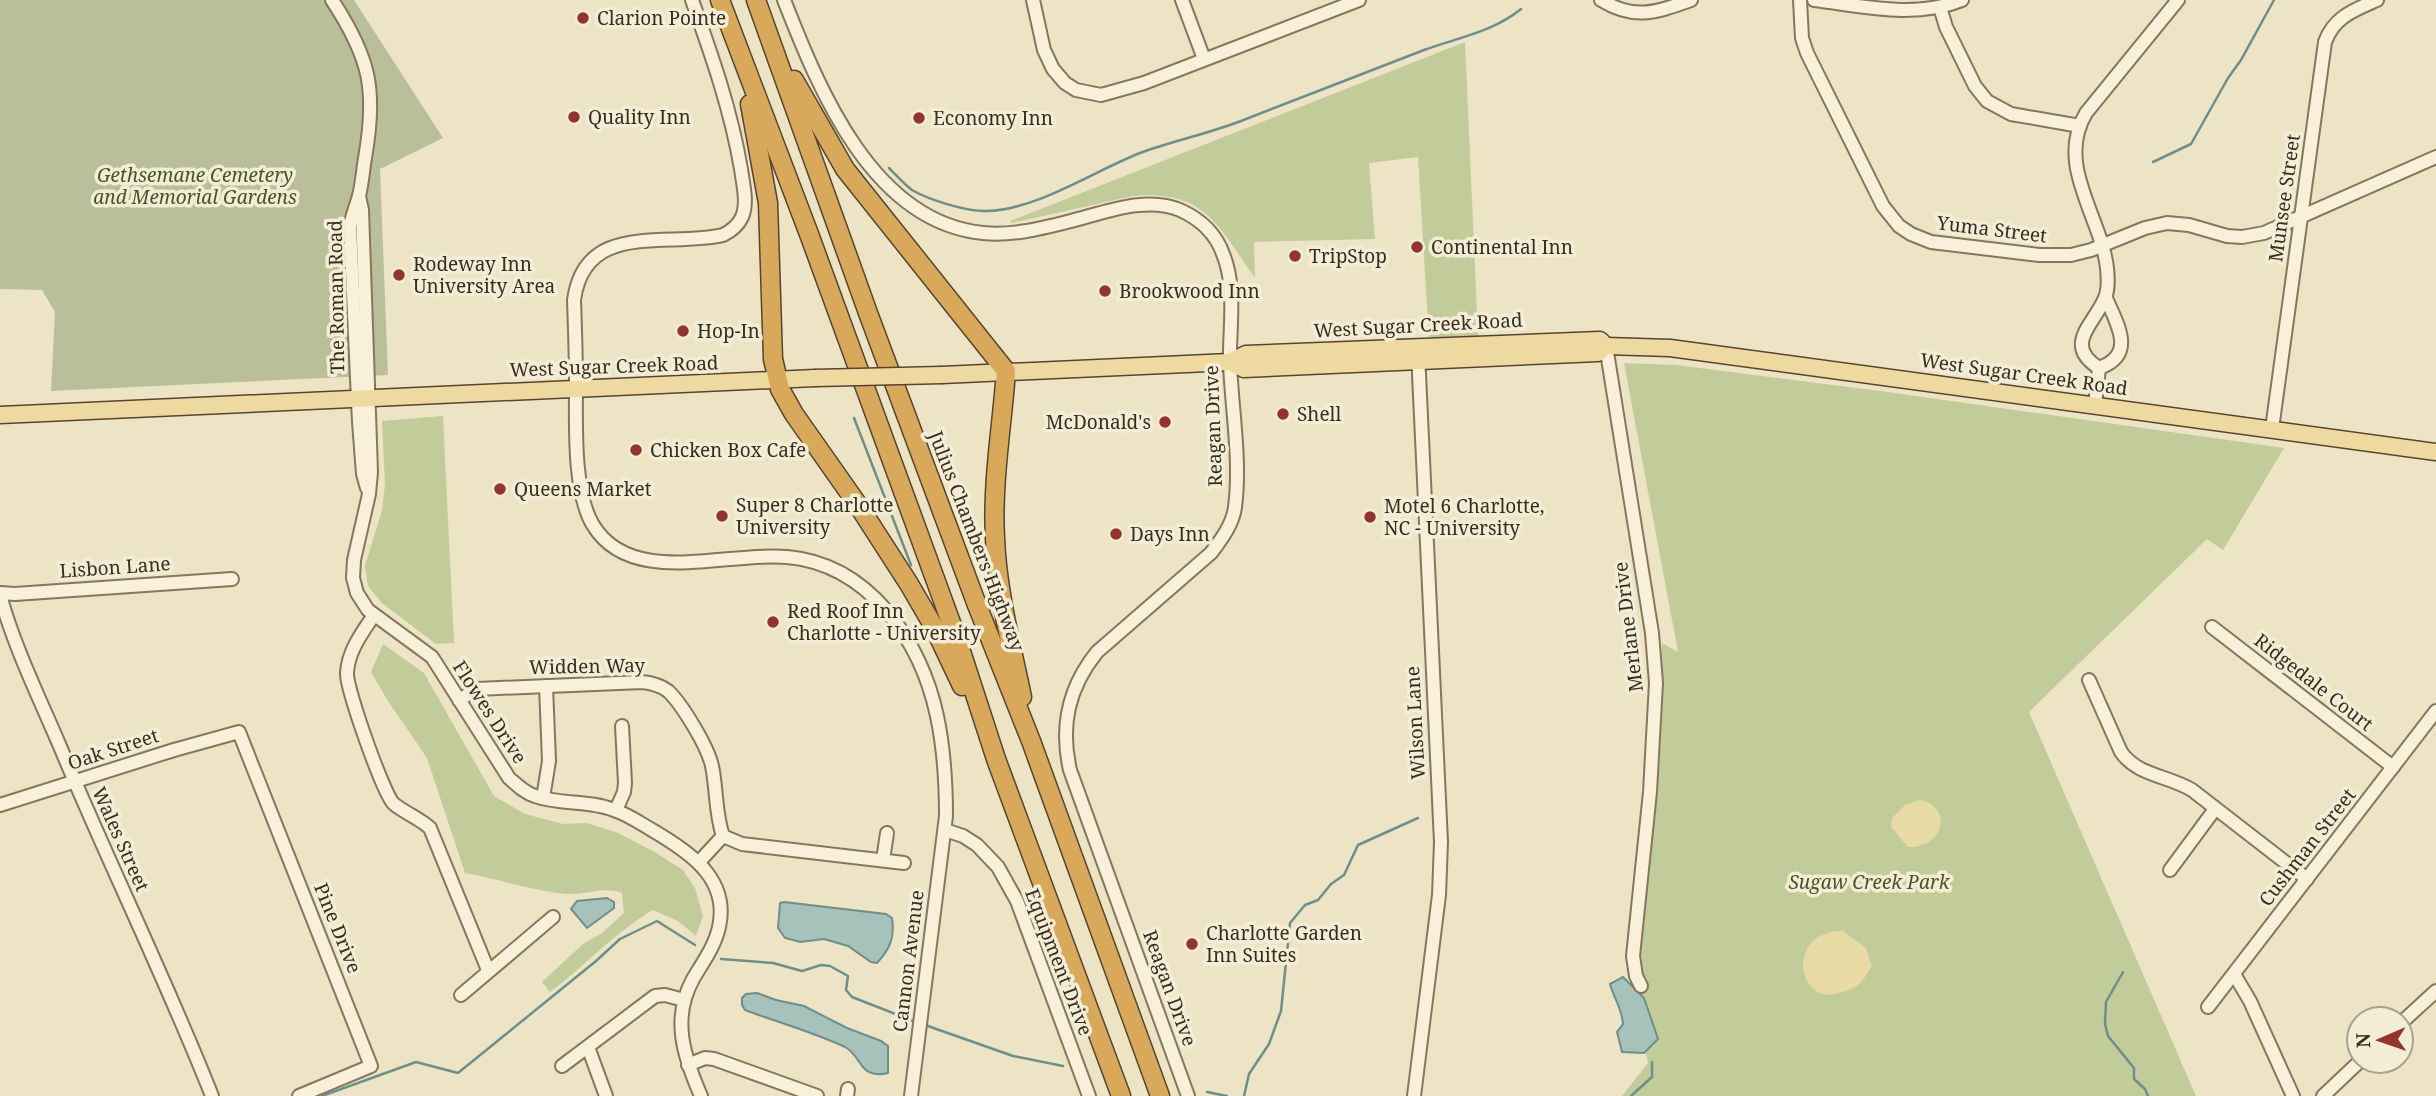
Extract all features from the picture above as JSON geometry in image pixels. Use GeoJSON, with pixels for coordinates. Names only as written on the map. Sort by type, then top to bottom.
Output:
{"type":"FeatureCollection","features":[{"type":"Feature","properties":{"kind":"highway"},"geometry":{"type":"LineString","coordinates":[[720,0],[810,233],[957,639],[996,759],[1121,1096]]}},
{"type":"Feature","properties":{"kind":"highway","name":"Julius Chambers Highway"},"geometry":{"type":"LineString","coordinates":[[756,0],[868,313],[1031,741],[1160,1096]]}},
{"type":"Feature","properties":{"kind":"highway"},"geometry":{"type":"LineString","coordinates":[[773,46],[845,169],[1006,371],[995,474],[995,537],[1004,611],[1031,741]]}},
{"type":"Feature","properties":{"kind":"highway"},"geometry":{"type":"LineString","coordinates":[[743,64],[768,203],[773,359],[777,380],[789,406],[858,505],[934,627],[996,759]]}},
{"type":"Feature","properties":{"kind":"main road","name":"West Sugar Creek Road"},"geometry":{"type":"LineString","coordinates":[[0,415],[576,388],[1230,362],[1244,369],[1418,354],[1598,353],[1606,346],[1677,348],[2436,452]]}},
{"type":"Feature","properties":{"kind":"street","name":"The Roman Road"},"geometry":{"type":"LineString","coordinates":[[332,0],[354,34],[370,85],[371,125],[359,196],[362,210],[364,398]]}},
{"type":"Feature","properties":{"kind":"street"},"geometry":{"type":"LineString","coordinates":[[692,0],[729,108],[743,180],[745,207],[738,224],[723,236],[624,243],[606,248],[587,262],[576,286],[574,299],[575,408],[585,510],[594,528],[611,545],[630,556],[660,563],[778,557],[805,560],[822,565],[869,592],[889,611],[919,665],[936,714],[946,780],[944,830]]}},
{"type":"Feature","properties":{"kind":"street","name":"Reagan Drive"},"geometry":{"type":"LineString","coordinates":[[784,0],[816,79],[849,136],[872,167],[901,197],[934,218],[966,230],[1003,233],[1025,231],[1131,207],[1148,205],[1177,209],[1201,223],[1218,243],[1227,264],[1236,468],[1235,508],[1229,526],[1211,553],[1091,659],[1073,690],[1065,725],[1070,771],[1188,1096]]}},
{"type":"Feature","properties":{"kind":"street"},"geometry":{"type":"LineString","coordinates":[[1033,0],[1049,63],[1065,83],[1082,92],[1109,94],[1359,0]]}},
{"type":"Feature","properties":{"kind":"street"},"geometry":{"type":"LineString","coordinates":[[1182,0],[1204,59]]}},
{"type":"Feature","properties":{"kind":"street"},"geometry":{"type":"LineString","coordinates":[[1601,0],[1619,10],[1642,13],[1655,12],[1691,0]]}},
{"type":"Feature","properties":{"kind":"street","name":"Yuma Street"},"geometry":{"type":"LineString","coordinates":[[1800,0],[1802,38],[1807,53],[1883,206],[1899,226],[1931,242],[2052,256],[2071,255],[2102,246],[2145,228],[2167,223],[2242,237],[2264,233],[2301,219],[2436,158]]}},
{"type":"Feature","properties":{"kind":"street"},"geometry":{"type":"LineString","coordinates":[[1814,0],[1903,10],[1940,7],[1962,0]]}},
{"type":"Feature","properties":{"kind":"street"},"geometry":{"type":"LineString","coordinates":[[2099,368],[2116,359],[2121,350],[2122,339],[2106,298],[2107,268],[2102,246],[2077,174],[2076,156],[2080,126],[2086,113],[2178,0]]}},
{"type":"Feature","properties":{"kind":"street","name":"Munsee Street"},"geometry":{"type":"LineString","coordinates":[[2272,429],[2325,42],[2334,24],[2341,17],[2377,0]]}},
{"type":"Feature","properties":{"kind":"street"},"geometry":{"type":"LineString","coordinates":[[1940,7],[1946,27],[1975,86],[1987,101],[2011,114],[2080,126]]}},
{"type":"Feature","properties":{"kind":"street"},"geometry":{"type":"LineString","coordinates":[[2099,368],[2089,362],[2082,349],[2082,335],[2106,298]]}},
{"type":"Feature","properties":{"kind":"street","name":"Merlane Drive"},"geometry":{"type":"LineString","coordinates":[[1606,346],[1652,633],[1656,683],[1650,792],[1633,956],[1636,976],[1641,986]]}},
{"type":"Feature","properties":{"kind":"street","name":"Wilson Lane"},"geometry":{"type":"LineString","coordinates":[[1414,1096],[1439,895],[1441,842],[1418,354]]}},
{"type":"Feature","properties":{"kind":"street"},"geometry":{"type":"LineString","coordinates":[[2095,405],[2099,368]]}},
{"type":"Feature","properties":{"kind":"street","name":"Flowes Drive"},"geometry":{"type":"LineString","coordinates":[[364,398],[371,472],[353,578],[357,593],[368,611],[432,657],[509,778],[521,788],[543,798],[616,810],[671,841],[707,871],[719,896],[720,924],[716,939],[684,1000],[680,1023],[688,1065],[701,1096]]}},
{"type":"Feature","properties":{"kind":"street","name":"Lisbon Lane"},"geometry":{"type":"LineString","coordinates":[[0,594],[232,579]]}},
{"type":"Feature","properties":{"kind":"street","name":"Wales Street"},"geometry":{"type":"LineString","coordinates":[[0,594],[21,654],[74,781],[212,1096]]}},
{"type":"Feature","properties":{"kind":"street"},"geometry":{"type":"LineString","coordinates":[[374,615],[350,655],[346,674],[349,694],[392,803],[430,828],[488,970]]}},
{"type":"Feature","properties":{"kind":"street","name":"Ridgedale Court"},"geometry":{"type":"LineString","coordinates":[[2212,627],[2393,767]]}},
{"type":"Feature","properties":{"kind":"street"},"geometry":{"type":"LineString","coordinates":[[2089,680],[2127,760],[2145,772],[2179,782],[2306,879]]}},
{"type":"Feature","properties":{"kind":"street","name":"Widden Way"},"geometry":{"type":"LineString","coordinates":[[459,700],[477,689],[642,682],[667,690],[677,701],[709,754],[713,767],[717,819],[723,836]]}},
{"type":"Feature","properties":{"kind":"street"},"geometry":{"type":"LineString","coordinates":[[543,798],[550,761],[546,686]]}},
{"type":"Feature","properties":{"kind":"street","name":"Cushman Street"},"geometry":{"type":"LineString","coordinates":[[2208,1007],[2436,711]]}},
{"type":"Feature","properties":{"kind":"street"},"geometry":{"type":"LineString","coordinates":[[616,810],[625,783],[622,726]]}},
{"type":"Feature","properties":{"kind":"street","name":"Oak Street"},"geometry":{"type":"LineString","coordinates":[[0,806],[239,732]]}},
{"type":"Feature","properties":{"kind":"street","name":"Pine Drive"},"geometry":{"type":"LineString","coordinates":[[239,732],[371,1066],[299,1096]]}},
{"type":"Feature","properties":{"kind":"street"},"geometry":{"type":"LineString","coordinates":[[2169,870],[2215,809]]}},
{"type":"Feature","properties":{"kind":"street","name":"Cannon Avenue"},"geometry":{"type":"LineString","coordinates":[[911,1096],[944,830]]}},
{"type":"Feature","properties":{"kind":"street","name":"Equipment Drive"},"geometry":{"type":"LineString","coordinates":[[944,830],[963,836],[977,845],[998,867],[1017,901],[1089,1096]]}},
{"type":"Feature","properties":{"kind":"street"},"geometry":{"type":"LineString","coordinates":[[883,860],[887,833]]}},
{"type":"Feature","properties":{"kind":"street"},"geometry":{"type":"LineString","coordinates":[[699,862],[723,836],[742,844],[904,863]]}},
{"type":"Feature","properties":{"kind":"street"},"geometry":{"type":"LineString","coordinates":[[461,995],[553,917]]}},
{"type":"Feature","properties":{"kind":"street"},"geometry":{"type":"LineString","coordinates":[[2234,974],[2250,1001],[2293,1096]]}},
{"type":"Feature","properties":{"kind":"street"},"geometry":{"type":"LineString","coordinates":[[2415,1010],[2436,991]]}},
{"type":"Feature","properties":{"kind":"street"},"geometry":{"type":"LineString","coordinates":[[562,1066],[655,996],[665,995],[684,1000]]}},
{"type":"Feature","properties":{"kind":"street"},"geometry":{"type":"LineString","coordinates":[[588,1047],[606,1096]]}},
{"type":"Feature","properties":{"kind":"street"},"geometry":{"type":"LineString","coordinates":[[688,1065],[705,1058],[713,1059],[817,1096]]}},
{"type":"Feature","properties":{"kind":"street"},"geometry":{"type":"LineString","coordinates":[[2323,1096],[2345,1075]]}},
{"type":"Feature","properties":{"kind":"green space","name":"Gethsemane Cemetery and Memorial Gardens"},"geometry":{"type":"Polygon","coordinates":[[[0,0],[354,0],[443,138],[380,169],[388,375],[51,391],[55,312],[42,290],[0,289],[0,0]]]}},
{"type":"Feature","properties":{"kind":"green space"},"geometry":{"type":"Polygon","coordinates":[[[1465,42],[1478,336],[1429,340],[1418,157],[1369,163],[1375,239],[1254,242],[1255,278],[1208,215],[1194,205],[1177,199],[1157,195],[1133,196],[1011,223],[1010,221],[1465,42]]]}},
{"type":"Feature","properties":{"kind":"green space","name":"Sugaw Creek Park"},"geometry":{"type":"Polygon","coordinates":[[[1624,363],[1676,365],[1888,392],[2284,448],[2223,550],[2207,539],[2029,712],[2196,1096],[1622,1096],[1648,1063],[1629,973],[1642,806],[1656,807],[1661,739],[1662,643],[1678,652],[1624,363]]]}},
{"type":"Feature","properties":{"kind":"green space"},"geometry":{"type":"Polygon","coordinates":[[[443,416],[454,643],[436,644],[382,603],[368,586],[365,566],[382,510],[385,485],[382,421],[443,416]]]}},
{"type":"Feature","properties":{"kind":"green space"},"geometry":{"type":"Polygon","coordinates":[[[383,644],[424,673],[494,796],[525,814],[563,824],[587,823],[618,833],[683,870],[695,888],[703,916],[696,936],[678,921],[653,910],[626,928],[550,992],[542,982],[584,943],[601,934],[624,913],[622,893],[608,890],[568,894],[465,873],[427,758],[371,672],[383,644]]]}},
{"type":"Feature","properties":{"kind":"sand"},"geometry":{"type":"Polygon","coordinates":[[[1920,800],[1931,804],[1937,811],[1940,827],[1929,841],[1920,846],[1908,847],[1891,827],[1892,818],[1905,805],[1920,800]]]}},
{"type":"Feature","properties":{"kind":"sand"},"geometry":{"type":"Polygon","coordinates":[[[1834,931],[1843,931],[1866,948],[1872,966],[1857,986],[1827,995],[1810,986],[1803,968],[1804,958],[1807,948],[1814,940],[1834,931]]]}},
{"type":"Feature","properties":{"kind":"water"},"geometry":{"type":"Polygon","coordinates":[[[607,898],[614,902],[614,908],[587,928],[571,909],[577,901],[607,898]]]}},
{"type":"Feature","properties":{"kind":"water"},"geometry":{"type":"Polygon","coordinates":[[[780,903],[886,914],[892,918],[890,942],[877,963],[871,962],[848,946],[824,939],[800,942],[785,938],[778,928],[780,903]]]}},
{"type":"Feature","properties":{"kind":"water"},"geometry":{"type":"Polygon","coordinates":[[[1623,977],[1644,998],[1658,1039],[1644,1053],[1622,1052],[1617,1032],[1623,1024],[1622,1018],[1610,984],[1623,977]]]}},
{"type":"Feature","properties":{"kind":"water"},"geometry":{"type":"Polygon","coordinates":[[[757,993],[804,1006],[847,1028],[881,1041],[888,1046],[888,1073],[879,1074],[866,1070],[845,1047],[745,1010],[742,998],[746,994],[757,993]]]}},
{"type":"Feature","properties":{"kind":"waterway"},"geometry":{"type":"LineString","coordinates":[[2153,162],[2191,144],[2274,0]]}},
{"type":"Feature","properties":{"kind":"waterway"},"geometry":{"type":"LineString","coordinates":[[889,168],[912,190],[938,201],[979,211],[1006,209],[1045,197],[1140,153],[1233,124],[1424,50],[1487,29],[1521,9]]}},
{"type":"Feature","properties":{"kind":"waterway"},"geometry":{"type":"LineString","coordinates":[[854,418],[911,565]]}},
{"type":"Feature","properties":{"kind":"waterway"},"geometry":{"type":"LineString","coordinates":[[1244,1096],[1249,1074],[1269,1044],[1281,1011],[1290,923],[1305,905],[1318,900],[1331,884],[1344,875],[1358,845],[1418,818]]}},
{"type":"Feature","properties":{"kind":"waterway"},"geometry":{"type":"LineString","coordinates":[[322,1096],[416,1062],[458,1073],[620,939],[657,921],[695,945]]}},
{"type":"Feature","properties":{"kind":"waterway"},"geometry":{"type":"LineString","coordinates":[[721,959],[773,963],[802,971],[821,965],[830,966],[848,976],[846,990],[852,997],[916,1022]]}},
{"type":"Feature","properties":{"kind":"waterway"},"geometry":{"type":"LineString","coordinates":[[2123,972],[2106,1002],[2105,1024],[2108,1036],[2134,1068],[2134,1079],[2145,1089],[2148,1096]]}},
{"type":"Feature","properties":{"kind":"waterway"},"geometry":{"type":"LineString","coordinates":[[925,1025],[1013,1056],[1063,1066]]}},
{"type":"Feature","properties":{"kind":"waterway"},"geometry":{"type":"LineString","coordinates":[[1631,1096],[1652,1077],[1652,1062]]}},
{"type":"Feature","properties":{"kind":"waterway"},"geometry":{"type":"LineString","coordinates":[[1207,1092],[1227,1096]]}},
{"type":"Feature","properties":{"kind":"place","name":"Clarion Pointe"},"geometry":{"type":"Point","coordinates":[583,18]}},
{"type":"Feature","properties":{"kind":"place","name":"Quality Inn"},"geometry":{"type":"Point","coordinates":[574,117]}},
{"type":"Feature","properties":{"kind":"place","name":"Economy Inn"},"geometry":{"type":"Point","coordinates":[919,118]}},
{"type":"Feature","properties":{"kind":"place","name":"Continental Inn"},"geometry":{"type":"Point","coordinates":[1417,247]}},
{"type":"Feature","properties":{"kind":"place","name":"TripStop"},"geometry":{"type":"Point","coordinates":[1295,256]}},
{"type":"Feature","properties":{"kind":"place","name":"Rodeway Inn University Area"},"geometry":{"type":"Point","coordinates":[399,275]}},
{"type":"Feature","properties":{"kind":"place","name":"Brookwood Inn"},"geometry":{"type":"Point","coordinates":[1105,291]}},
{"type":"Feature","properties":{"kind":"place","name":"Hop-In"},"geometry":{"type":"Point","coordinates":[683,331]}},
{"type":"Feature","properties":{"kind":"place","name":"Shell"},"geometry":{"type":"Point","coordinates":[1283,414]}},
{"type":"Feature","properties":{"kind":"place","name":"McDonald's"},"geometry":{"type":"Point","coordinates":[1165,422]}},
{"type":"Feature","properties":{"kind":"place","name":"Chicken Box Cafe"},"geometry":{"type":"Point","coordinates":[636,450]}},
{"type":"Feature","properties":{"kind":"place","name":"Queens Market"},"geometry":{"type":"Point","coordinates":[500,489]}},
{"type":"Feature","properties":{"kind":"place","name":"Super 8 Charlotte University"},"geometry":{"type":"Point","coordinates":[722,516]}},
{"type":"Feature","properties":{"kind":"place","name":"Motel 6 Charlotte, NC - University"},"geometry":{"type":"Point","coordinates":[1370,517]}},
{"type":"Feature","properties":{"kind":"place","name":"Days Inn"},"geometry":{"type":"Point","coordinates":[1116,534]}},
{"type":"Feature","properties":{"kind":"place","name":"Red Roof Inn Charlotte - University"},"geometry":{"type":"Point","coordinates":[773,622]}},
{"type":"Feature","properties":{"kind":"place","name":"Charlotte Garden Inn Suites"},"geometry":{"type":"Point","coordinates":[1192,944]}}]}
